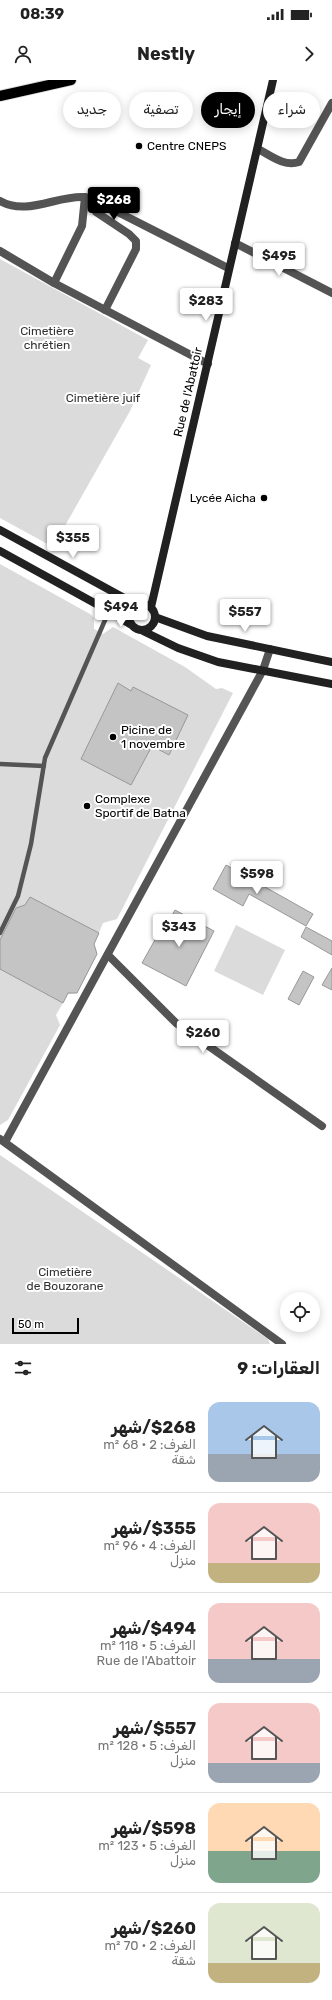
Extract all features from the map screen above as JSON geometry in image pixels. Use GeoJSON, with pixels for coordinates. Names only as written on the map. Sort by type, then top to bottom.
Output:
{"type":"FeatureCollection","features":[{"type":"Feature","properties":{"kind":"main road"},"geometry":{"type":"LineString","coordinates":[[0,96],[72,80]]}},
{"type":"Feature","properties":{"kind":"street","name":"Rue de l'Abattoir"},"geometry":{"type":"LineString","coordinates":[[151,607],[208,364],[228,268],[258,149],[273,80]]}},
{"type":"Feature","properties":{"kind":"street"},"geometry":{"type":"LineString","coordinates":[[258,149],[286,163],[292,164],[299,162],[332,103]]}},
{"type":"Feature","properties":{"kind":"street"},"geometry":{"type":"LineString","coordinates":[[0,201],[13,206],[23,207],[71,198],[85,197],[98,202],[228,268]]}},
{"type":"Feature","properties":{"kind":"street"},"geometry":{"type":"LineString","coordinates":[[54,283],[82,226],[85,197]]}},
{"type":"Feature","properties":{"kind":"street"},"geometry":{"type":"LineString","coordinates":[[98,202],[95,207],[96,212],[129,234],[136,242],[136,249],[105,310]]}},
{"type":"Feature","properties":{"kind":"street"},"geometry":{"type":"LineString","coordinates":[[235,243],[332,293]]}},
{"type":"Feature","properties":{"kind":"street"},"geometry":{"type":"LineString","coordinates":[[0,251],[54,283],[208,364]]}},
{"type":"Feature","properties":{"kind":"street"},"geometry":{"type":"LineString","coordinates":[[0,530],[137,605],[147,605],[151,607],[155,616],[151,627],[144,631]]}},
{"type":"Feature","properties":{"kind":"street"},"geometry":{"type":"LineString","coordinates":[[0,551],[109,611],[138,630],[144,631],[178,648],[218,662],[332,684]]}},
{"type":"Feature","properties":{"kind":"street"},"geometry":{"type":"LineString","coordinates":[[130,624],[128,615],[131,609],[137,605]]}},
{"type":"Feature","properties":{"kind":"street"},"geometry":{"type":"LineString","coordinates":[[155,616],[207,636],[332,662]]}},
{"type":"Feature","properties":{"kind":"street"},"geometry":{"type":"LineString","coordinates":[[270,649],[263,670],[108,955],[3,1141],[282,1344]]}},
{"type":"Feature","properties":{"kind":"street"},"geometry":{"type":"LineString","coordinates":[[108,955],[176,1023],[322,1126]]}},
{"type":"Feature","properties":{"kind":"lane"},"geometry":{"type":"LineString","coordinates":[[0,933],[18,896],[31,844],[45,758],[109,611]]}},
{"type":"Feature","properties":{"kind":"lane"},"geometry":{"type":"LineString","coordinates":[[0,764],[44,766]]}},
{"type":"Feature","properties":{"kind":"green space","name":"Cimetière chrétien"},"geometry":{"type":"Polygon","coordinates":[[[0,259],[148,340],[138,358],[151,365],[130,411],[53,547],[0,518],[0,259]]]}},
{"type":"Feature","properties":{"kind":"green space","name":"Complexe Sportif de Batna"},"geometry":{"type":"Polygon","coordinates":[[[0,564],[90,614],[94,618],[94,629],[103,634],[113,627],[185,667],[216,689],[222,688],[233,693],[117,919],[103,923],[94,944],[97,954],[77,993],[68,994],[56,1015],[60,1025],[8,1120],[0,1125],[0,564]]]}},
{"type":"Feature","properties":{"kind":"green space"},"geometry":{"type":"Polygon","coordinates":[[[236,925],[285,950],[263,995],[214,971],[236,925]]]}},
{"type":"Feature","properties":{"kind":"green space","name":"Cimetière de Bouzorane"},"geometry":{"type":"Polygon","coordinates":[[[0,1155],[268,1339],[270,1344],[0,1344],[0,1155]]]}},
{"type":"Feature","properties":{"kind":"building"},"geometry":{"type":"Polygon","coordinates":[[[118,683],[131,691],[133,687],[188,715],[169,755],[152,746],[131,785],[81,759],[118,683]]]}},
{"type":"Feature","properties":{"kind":"building"},"geometry":{"type":"Polygon","coordinates":[[[226,865],[313,914],[306,926],[249,894],[243,906],[213,889],[226,865]]]}},
{"type":"Feature","properties":{"kind":"building"},"geometry":{"type":"Polygon","coordinates":[[[30,897],[99,933],[94,944],[97,954],[77,993],[68,993],[63,1003],[0,969],[0,940],[16,908],[25,905],[30,897]]]}},
{"type":"Feature","properties":{"kind":"building"},"geometry":{"type":"Polygon","coordinates":[[[175,910],[214,931],[186,986],[142,963],[156,938],[159,939],[175,910]]]}},
{"type":"Feature","properties":{"kind":"building"},"geometry":{"type":"Polygon","coordinates":[[[306,927],[332,941],[332,955],[301,937],[306,927]]]}},
{"type":"Feature","properties":{"kind":"building"},"geometry":{"type":"Polygon","coordinates":[[[332,968],[332,990],[322,985],[332,968]]]}},
{"type":"Feature","properties":{"kind":"building"},"geometry":{"type":"Polygon","coordinates":[[[303,971],[314,977],[299,1005],[288,999],[303,971]]]}},
{"type":"Feature","properties":{"kind":"place","name":"Centre CNEPS"},"geometry":{"type":"Point","coordinates":[139,146]}},
{"type":"Feature","properties":{"kind":"place","name":"Lycée Aicha"},"geometry":{"type":"Point","coordinates":[264,498]}},
{"type":"Feature","properties":{"kind":"place","name":"Picine de 1 novembre"},"geometry":{"type":"Point","coordinates":[113,737]}},
{"type":"Feature","properties":{"kind":"place","name":"Complexe Sportif de Batna"},"geometry":{"type":"Point","coordinates":[87,806]}},
{"type":"Feature","properties":{"kind":"park label","name":"Cimetière juif"},"geometry":{"type":"Point","coordinates":[103,398]}}]}
